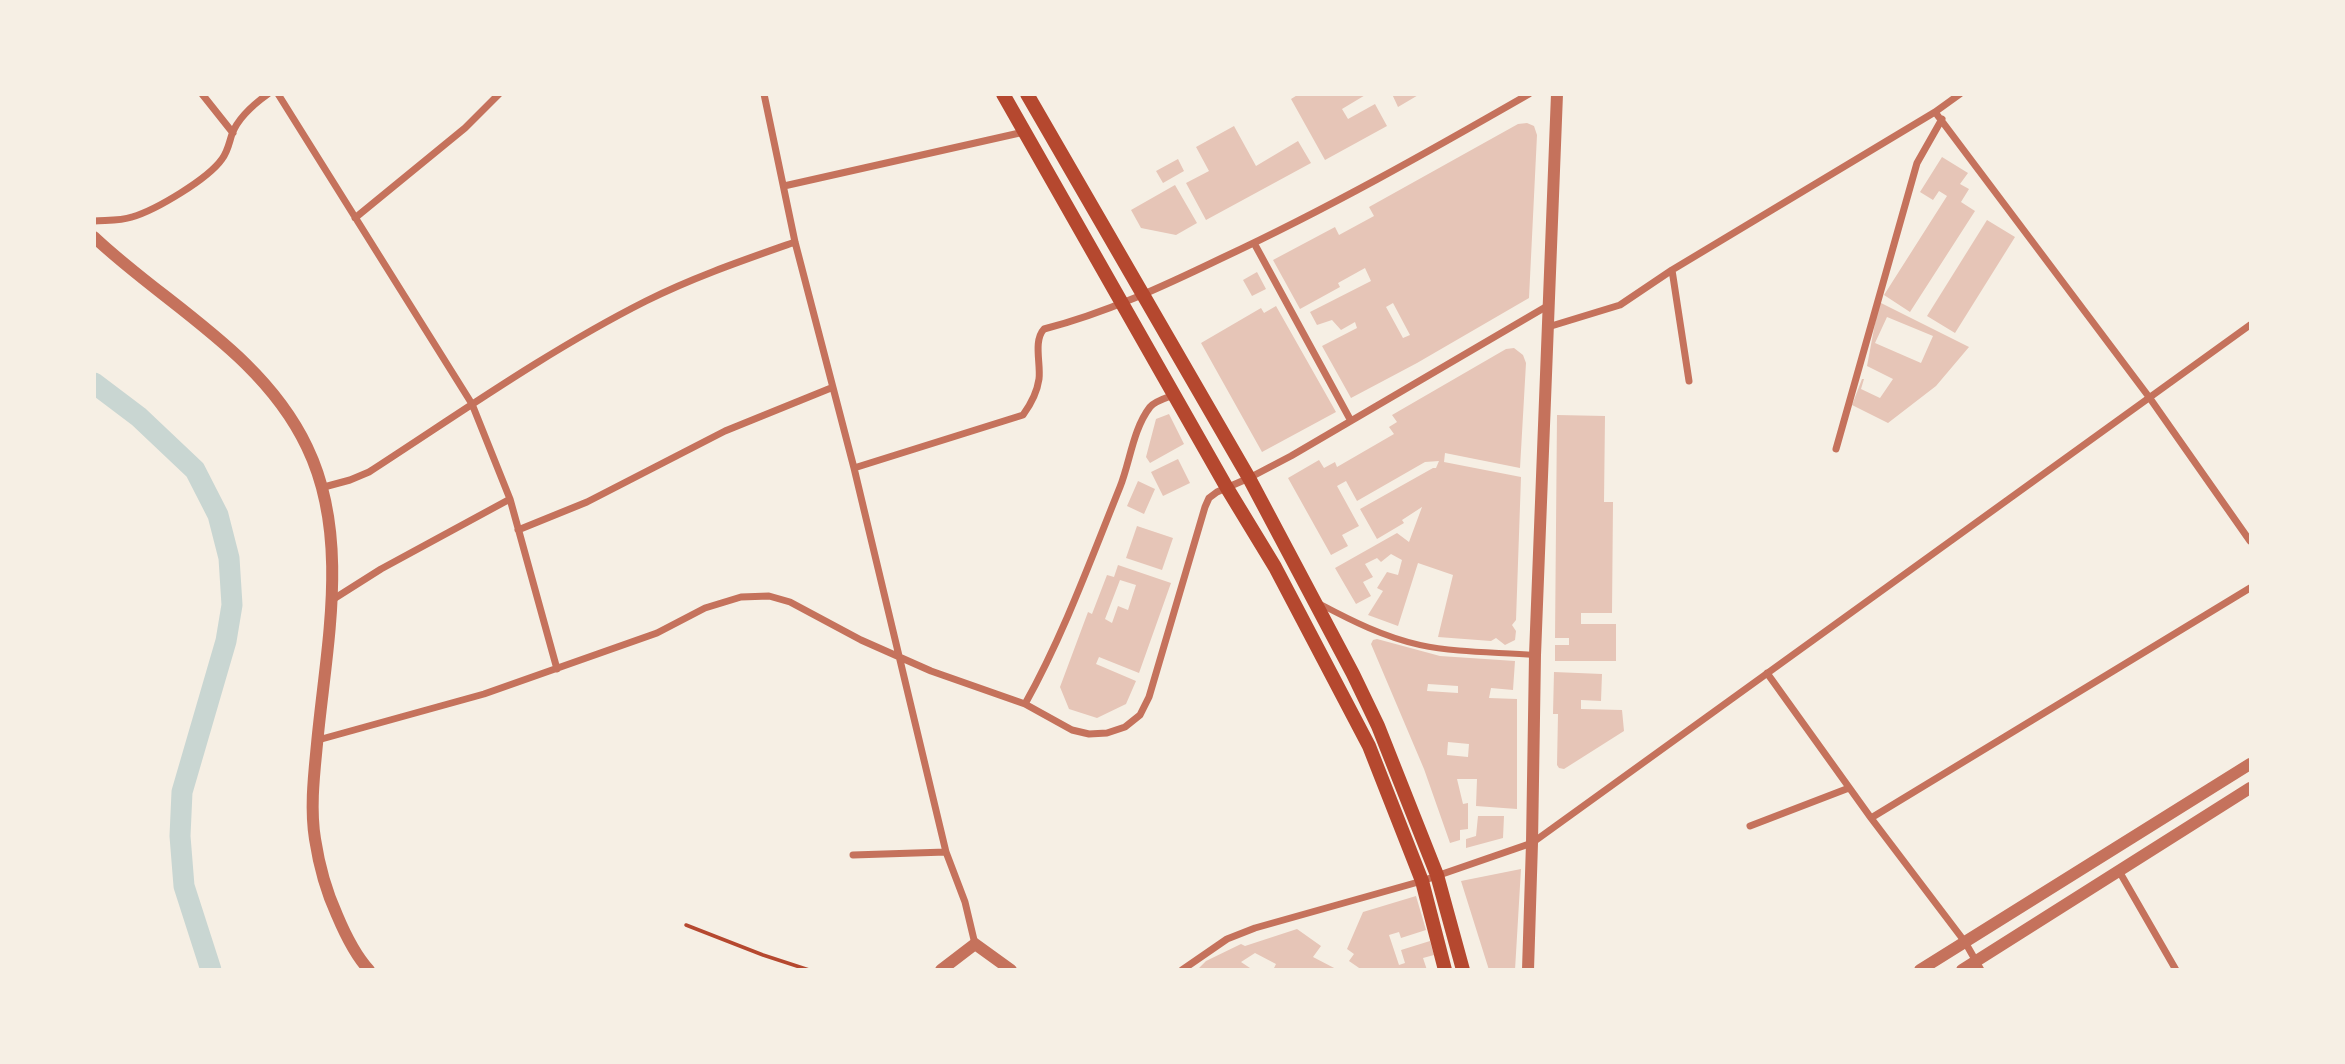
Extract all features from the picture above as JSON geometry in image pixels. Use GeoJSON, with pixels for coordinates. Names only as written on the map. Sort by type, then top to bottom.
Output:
{"type":"FeatureCollection","features":[{"type":"Feature","properties":{"kind":"main road"},"geometry":{"type":"LineString","coordinates":[[1003,94],[1227,488],[1275,567],[1369,746],[1422,881],[1444,970]]}},
{"type":"Feature","properties":{"kind":"main road"},"geometry":{"type":"LineString","coordinates":[[1027,94],[1249,478],[1378,726],[1437,875],[1463,970]]}},
{"type":"Feature","properties":{"kind":"street"},"geometry":{"type":"LineString","coordinates":[[202,94],[233,133]]}},
{"type":"Feature","properties":{"kind":"street"},"geometry":{"type":"LineString","coordinates":[[94,221],[131,217],[163,203],[211,171],[227,151],[233,133],[256,103],[268,94]]}},
{"type":"Feature","properties":{"kind":"street"},"geometry":{"type":"LineString","coordinates":[[278,94],[472,404],[510,499],[557,669]]}},
{"type":"Feature","properties":{"kind":"street"},"geometry":{"type":"LineString","coordinates":[[355,218],[465,128],[499,94]]}},
{"type":"Feature","properties":{"kind":"street"},"geometry":{"type":"LineString","coordinates":[[764,94],[795,242],[854,468],[946,852],[965,902],[975,944],[1011,970]]}},
{"type":"Feature","properties":{"kind":"street"},"geometry":{"type":"LineString","coordinates":[[854,468],[1023,415],[1037,391],[1040,377],[1040,332],[1124,304],[1254,243],[1339,200],[1529,94]]}},
{"type":"Feature","properties":{"kind":"street"},"geometry":{"type":"LineString","coordinates":[[1528,970],[1535,655],[1557,94]]}},
{"type":"Feature","properties":{"kind":"street"},"geometry":{"type":"LineString","coordinates":[[1547,327],[1620,305],[1672,270],[1935,112],[1960,94]]}},
{"type":"Feature","properties":{"kind":"street"},"geometry":{"type":"LineString","coordinates":[[1935,112],[2149,397],[2250,541]]}},
{"type":"Feature","properties":{"kind":"street"},"geometry":{"type":"LineString","coordinates":[[1836,449],[1917,163],[1942,119]]}},
{"type":"Feature","properties":{"kind":"street"},"geometry":{"type":"LineString","coordinates":[[784,187],[1025,132]]}},
{"type":"Feature","properties":{"kind":"street"},"geometry":{"type":"LineString","coordinates":[[94,237],[238,356],[270,389],[291,416],[308,447],[324,487],[333,562],[313,790],[314,838],[327,893],[343,930],[369,970]]}},
{"type":"Feature","properties":{"kind":"street"},"geometry":{"type":"LineString","coordinates":[[324,487],[369,472],[512,376],[647,300],[718,268],[795,242]]}},
{"type":"Feature","properties":{"kind":"street"},"geometry":{"type":"LineString","coordinates":[[1254,243],[1351,421]]}},
{"type":"Feature","properties":{"kind":"street"},"geometry":{"type":"LineString","coordinates":[[1672,270],[1689,381]]}},
{"type":"Feature","properties":{"kind":"street"},"geometry":{"type":"LineString","coordinates":[[318,740],[484,694],[657,634],[705,608],[741,597],[769,596],[790,602],[821,621],[899,657],[956,681],[1025,704],[1072,730],[1088,734],[1107,733],[1125,727],[1140,715],[1149,696],[1209,498],[1351,421],[1549,304]]}},
{"type":"Feature","properties":{"kind":"street"},"geometry":{"type":"LineString","coordinates":[[1182,970],[1227,939],[1246,932],[1422,881],[1532,843],[2250,325]]}},
{"type":"Feature","properties":{"kind":"street"},"geometry":{"type":"LineString","coordinates":[[519,530],[587,502],[725,431],[831,388]]}},
{"type":"Feature","properties":{"kind":"street"},"geometry":{"type":"LineString","coordinates":[[1025,704],[1039,679],[1094,550],[1142,421],[1152,404],[1174,395]]}},
{"type":"Feature","properties":{"kind":"street"},"geometry":{"type":"LineString","coordinates":[[331,601],[381,569],[510,499]]}},
{"type":"Feature","properties":{"kind":"street"},"geometry":{"type":"LineString","coordinates":[[1871,818],[2250,588]]}},
{"type":"Feature","properties":{"kind":"street"},"geometry":{"type":"LineString","coordinates":[[1315,601],[1356,624],[1419,645],[1535,655]]}},
{"type":"Feature","properties":{"kind":"street"},"geometry":{"type":"LineString","coordinates":[[1767,673],[1871,818],[1965,942],[1978,965]]}},
{"type":"Feature","properties":{"kind":"street"},"geometry":{"type":"LineString","coordinates":[[1920,970],[2250,765]]}},
{"type":"Feature","properties":{"kind":"street"},"geometry":{"type":"LineString","coordinates":[[1750,826],[1849,788]]}},
{"type":"Feature","properties":{"kind":"street"},"geometry":{"type":"LineString","coordinates":[[1962,970],[1978,965],[2250,788]]}},
{"type":"Feature","properties":{"kind":"street"},"geometry":{"type":"LineString","coordinates":[[853,855],[946,852]]}},
{"type":"Feature","properties":{"kind":"street"},"geometry":{"type":"LineString","coordinates":[[2119,871],[2176,970]]}},
{"type":"Feature","properties":{"kind":"street"},"geometry":{"type":"LineString","coordinates":[[941,970],[975,944]]}},
{"type":"Feature","properties":{"kind":"path"},"geometry":{"type":"LineString","coordinates":[[686,925],[808,970]]}},
{"type":"Feature","properties":{"kind":"building"},"geometry":{"type":"Polygon","coordinates":[[[1299,94],[1367,94],[1342,109],[1348,119],[1375,104],[1387,126],[1325,160],[1291,99],[1299,94]]]}},
{"type":"Feature","properties":{"kind":"building"},"geometry":{"type":"Polygon","coordinates":[[[1392,94],[1420,94],[1398,107],[1392,94]]]}},
{"type":"Feature","properties":{"kind":"building"},"geometry":{"type":"Polygon","coordinates":[[[1527,123],[1534,126],[1537,135],[1529,298],[1351,398],[1322,346],[1357,328],[1355,322],[1341,330],[1332,320],[1317,325],[1310,312],[1371,281],[1365,268],[1338,283],[1340,287],[1300,309],[1273,260],[1335,227],[1339,235],[1374,216],[1369,207],[1518,124],[1527,123]],[[1393,303],[1386,307],[1403,338],[1410,335],[1393,303]]]}},
{"type":"Feature","properties":{"kind":"building"},"geometry":{"type":"Polygon","coordinates":[[[1234,126],[1256,166],[1298,141],[1311,163],[1206,220],[1186,183],[1209,171],[1196,147],[1234,126]]]}},
{"type":"Feature","properties":{"kind":"building"},"geometry":{"type":"Polygon","coordinates":[[[1942,157],[1968,173],[1960,184],[1969,189],[1961,202],[1975,211],[1910,312],[1884,295],[1947,196],[1939,191],[1933,200],[1920,192],[1942,157]]]}},
{"type":"Feature","properties":{"kind":"building"},"geometry":{"type":"Polygon","coordinates":[[[1178,159],[1184,171],[1163,183],[1156,171],[1178,159]]]}},
{"type":"Feature","properties":{"kind":"building"},"geometry":{"type":"Polygon","coordinates":[[[1175,185],[1197,223],[1176,235],[1141,228],[1131,210],[1175,185]]]}},
{"type":"Feature","properties":{"kind":"building"},"geometry":{"type":"Polygon","coordinates":[[[1987,220],[2015,237],[1955,333],[1927,316],[1987,220]]]}},
{"type":"Feature","properties":{"kind":"building"},"geometry":{"type":"Polygon","coordinates":[[[1257,272],[1266,289],[1252,296],[1243,280],[1257,272]]]}},
{"type":"Feature","properties":{"kind":"building"},"geometry":{"type":"Polygon","coordinates":[[[1879,302],[1969,347],[1936,386],[1888,423],[1852,405],[1862,379],[1861,389],[1880,398],[1893,379],[1867,366],[1879,302]],[[1887,317],[1875,343],[1921,363],[1933,336],[1887,317]]]}},
{"type":"Feature","properties":{"kind":"building"},"geometry":{"type":"Polygon","coordinates":[[[1276,306],[1336,412],[1262,452],[1201,343],[1261,308],[1264,313],[1276,306]]]}},
{"type":"Feature","properties":{"kind":"building"},"geometry":{"type":"Polygon","coordinates":[[[1514,348],[1523,355],[1526,363],[1520,468],[1445,453],[1444,462],[1521,477],[1516,620],[1512,625],[1516,631],[1515,640],[1505,645],[1496,638],[1491,641],[1438,637],[1453,575],[1418,563],[1398,626],[1368,615],[1383,591],[1377,588],[1387,572],[1398,575],[1402,560],[1391,554],[1381,562],[1377,558],[1365,564],[1373,577],[1363,582],[1371,596],[1356,604],[1335,568],[1397,533],[1409,542],[1422,507],[1402,520],[1404,523],[1377,539],[1360,509],[1436,468],[1439,461],[1425,462],[1357,501],[1346,481],[1337,486],[1359,526],[1342,535],[1348,546],[1331,555],[1288,478],[1319,460],[1324,468],[1335,462],[1337,467],[1394,434],[1389,427],[1397,422],[1392,415],[1506,349],[1514,348]]]}},
{"type":"Feature","properties":{"kind":"building"},"geometry":{"type":"Polygon","coordinates":[[[1169,414],[1184,444],[1150,463],[1146,457],[1156,419],[1169,414]]]}},
{"type":"Feature","properties":{"kind":"building"},"geometry":{"type":"Polygon","coordinates":[[[1557,415],[1605,416],[1604,502],[1613,502],[1612,613],[1581,613],[1581,624],[1616,624],[1616,661],[1555,661],[1555,645],[1569,645],[1569,638],[1555,638],[1557,415]]]}},
{"type":"Feature","properties":{"kind":"building"},"geometry":{"type":"Polygon","coordinates":[[[1178,459],[1190,483],[1163,496],[1151,472],[1178,459]]]}},
{"type":"Feature","properties":{"kind":"building"},"geometry":{"type":"Polygon","coordinates":[[[1138,481],[1155,489],[1144,514],[1127,506],[1138,481]]]}},
{"type":"Feature","properties":{"kind":"building"},"geometry":{"type":"Polygon","coordinates":[[[1137,526],[1173,538],[1162,570],[1126,558],[1137,526]]]}},
{"type":"Feature","properties":{"kind":"building"},"geometry":{"type":"Polygon","coordinates":[[[1118,565],[1171,583],[1139,673],[1099,657],[1096,664],[1136,681],[1126,704],[1097,718],[1069,709],[1060,687],[1088,612],[1092,614],[1107,575],[1114,577],[1118,565]],[[1120,580],[1105,619],[1112,623],[1118,606],[1128,610],[1136,585],[1120,580]]]}},
{"type":"Feature","properties":{"kind":"building"},"geometry":{"type":"Polygon","coordinates":[[[1373,640],[1440,656],[1515,661],[1513,690],[1491,688],[1489,698],[1517,699],[1517,809],[1476,806],[1477,779],[1457,779],[1463,804],[1468,803],[1468,829],[1460,830],[1460,840],[1450,843],[1424,769],[1371,644],[1373,640]],[[1428,684],[1427,691],[1458,693],[1458,686],[1428,684]],[[1448,742],[1447,755],[1468,757],[1469,744],[1448,742]]]}},
{"type":"Feature","properties":{"kind":"building"},"geometry":{"type":"Polygon","coordinates":[[[1554,672],[1602,674],[1601,701],[1581,700],[1581,709],[1622,710],[1624,731],[1564,769],[1557,765],[1558,714],[1553,714],[1554,672]]]}},
{"type":"Feature","properties":{"kind":"building"},"geometry":{"type":"Polygon","coordinates":[[[1478,816],[1504,816],[1503,838],[1466,848],[1466,839],[1476,836],[1478,816]]]}},
{"type":"Feature","properties":{"kind":"building"},"geometry":{"type":"Polygon","coordinates":[[[1521,869],[1515,970],[1489,970],[1461,881],[1521,869]]]}},
{"type":"Feature","properties":{"kind":"building"},"geometry":{"type":"Polygon","coordinates":[[[1416,896],[1426,930],[1401,938],[1399,932],[1389,935],[1399,965],[1405,963],[1401,950],[1430,941],[1434,955],[1423,958],[1427,970],[1362,970],[1349,961],[1354,954],[1347,949],[1363,912],[1416,896]]]}},
{"type":"Feature","properties":{"kind":"building"},"geometry":{"type":"Polygon","coordinates":[[[1297,929],[1321,946],[1313,957],[1338,970],[1273,970],[1276,964],[1255,953],[1241,962],[1253,970],[1197,970],[1206,961],[1241,944],[1245,946],[1297,929]]]}},
{"type":"Feature","properties":{"kind":"waterway"},"geometry":{"type":"LineString","coordinates":[[94,383],[139,417],[195,470],[218,515],[229,558],[232,605],[226,641],[182,792],[180,836],[184,886],[211,970]]}}]}
